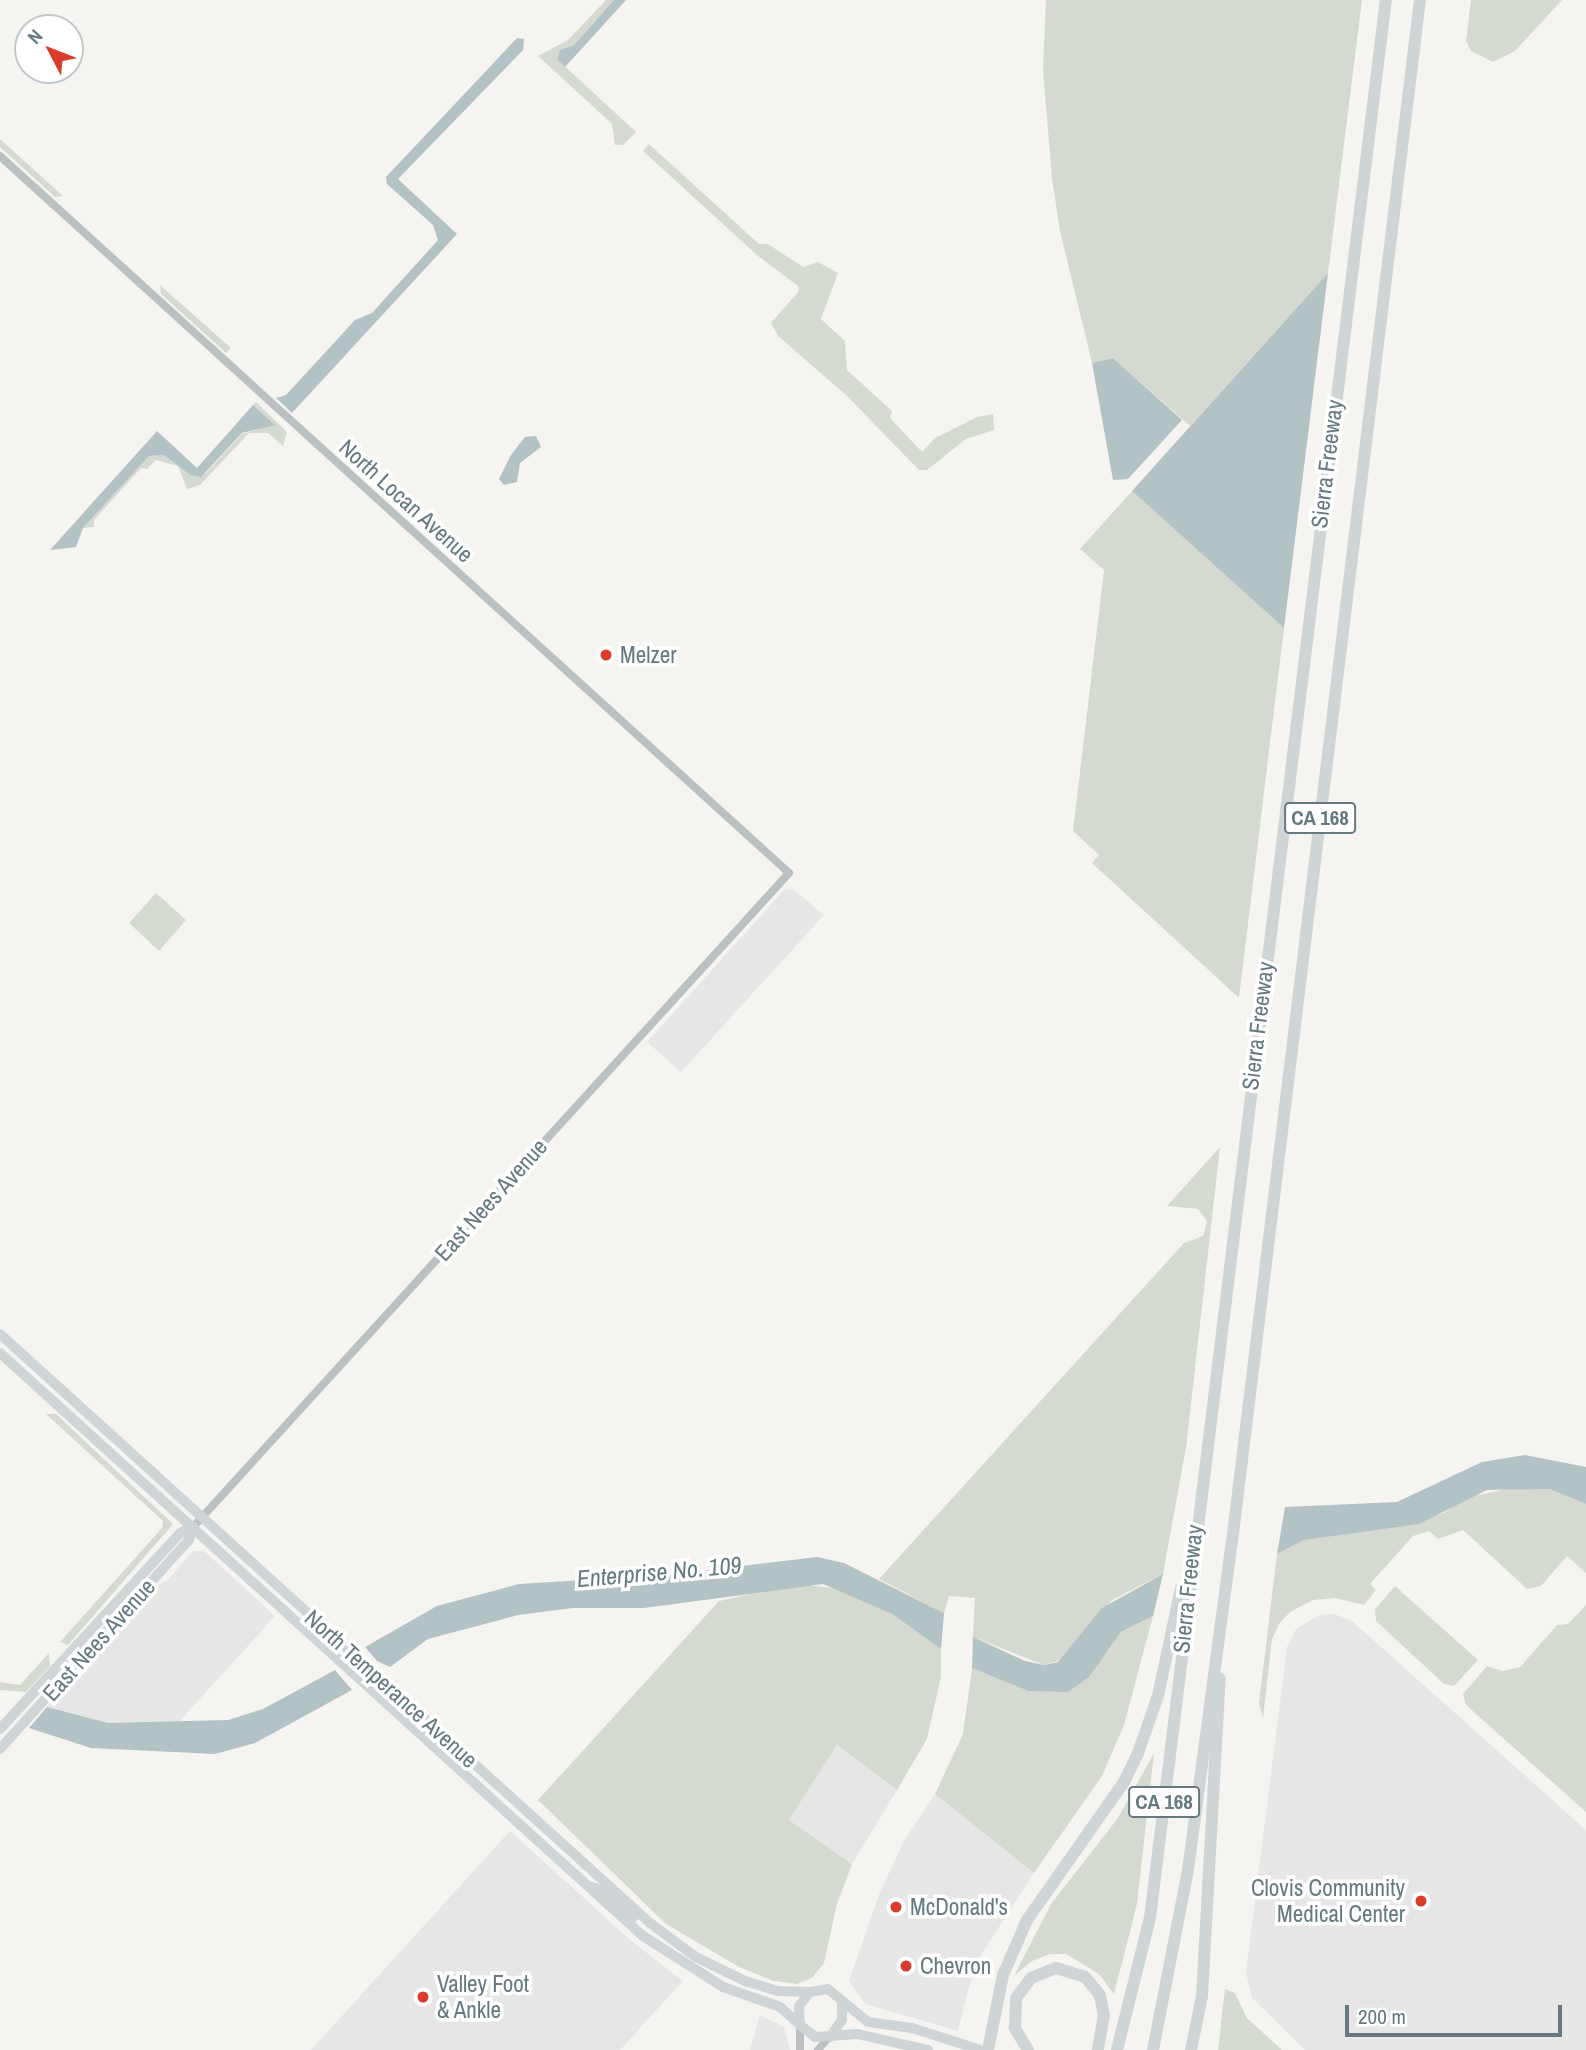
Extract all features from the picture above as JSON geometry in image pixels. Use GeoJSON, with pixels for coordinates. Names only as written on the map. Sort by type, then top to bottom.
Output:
{"type":"FeatureCollection","features":[{"type":"Feature","properties":{"kind":"highway","name":"Sierra Freeway"},"geometry":{"type":"LineString","coordinates":[[1117,2050],[1150,1918],[1192,1551],[1386,0]]}},
{"type":"Feature","properties":{"kind":"highway","name":"Sierra Freeway"},"geometry":{"type":"LineString","coordinates":[[1153,2050],[1180,1924],[1219,1636],[1420,0]]}},
{"type":"Feature","properties":{"kind":"highway"},"geometry":{"type":"LineString","coordinates":[[988,2050],[1003,1976],[1027,1920],[1124,1782],[1138,1753],[1158,1696],[1192,1551]]}},
{"type":"Feature","properties":{"kind":"highway"},"geometry":{"type":"LineString","coordinates":[[1191,2050],[1202,1996],[1215,1819],[1219,1636]]}},
{"type":"Feature","properties":{"kind":"highway"},"geometry":{"type":"LineString","coordinates":[[1028,2050],[1015,2028],[1016,1998],[1031,1978],[1056,1968],[1079,1973],[1100,1996],[1104,2015],[1098,2050]]}},
{"type":"Feature","properties":{"kind":"main road","name":"North Temperance Avenue"},"geometry":{"type":"LineString","coordinates":[[0,1334],[666,1936],[696,1957],[746,1981],[778,1990],[810,1992]]}},
{"type":"Feature","properties":{"kind":"main road","name":"North Temperance Avenue"},"geometry":{"type":"LineString","coordinates":[[0,1353],[589,1888],[670,1956],[739,1995],[777,2004],[800,2025]]}},
{"type":"Feature","properties":{"kind":"main road","name":"East Nees Avenue"},"geometry":{"type":"LineString","coordinates":[[0,1729],[180,1533],[192,1527]]}},
{"type":"Feature","properties":{"kind":"main road","name":"East Nees Avenue"},"geometry":{"type":"LineString","coordinates":[[0,1749],[187,1542],[192,1527]]}},
{"type":"Feature","properties":{"kind":"main road"},"geometry":{"type":"LineString","coordinates":[[589,1888],[600,1888],[642,1924],[666,1936]]}},
{"type":"Feature","properties":{"kind":"main road"},"geometry":{"type":"LineString","coordinates":[[928,2050],[857,2034],[829,2037],[811,2035],[800,2025],[799,2006],[810,1992],[828,1989],[872,2024],[912,2028],[981,2050]]}},
{"type":"Feature","properties":{"kind":"main road"},"geometry":{"type":"LineString","coordinates":[[829,2037],[842,2020],[842,2000]]}},
{"type":"Feature","properties":{"kind":"street","name":"North Locan Avenue"},"geometry":{"type":"LineString","coordinates":[[0,156],[789,873]]}},
{"type":"Feature","properties":{"kind":"street","name":"East Nees Avenue"},"geometry":{"type":"LineString","coordinates":[[192,1527],[789,873]]}},
{"type":"Feature","properties":{"kind":"street"},"geometry":{"type":"LineString","coordinates":[[800,2025],[800,2050]]}},
{"type":"Feature","properties":{"kind":"street"},"geometry":{"type":"LineString","coordinates":[[818,2050],[829,2037]]}},
{"type":"Feature","properties":{"kind":"shaded area"},"geometry":{"type":"Polygon","coordinates":[[[606,0],[614,0],[574,45],[560,50],[557,59],[636,132],[623,145],[615,145],[612,124],[538,56],[568,40],[606,0]]]}},
{"type":"Feature","properties":{"kind":"shaded area"},"geometry":{"type":"Polygon","coordinates":[[[614,0],[626,0],[565,67],[557,59],[560,50],[574,45],[614,0]]]}},
{"type":"Feature","properties":{"kind":"shaded area"},"geometry":{"type":"Polygon","coordinates":[[[1046,0],[1362,0],[1328,273],[1190,426],[1113,358],[1092,363],[1060,231],[1052,178],[1043,70],[1046,0]]]}},
{"type":"Feature","properties":{"kind":"shaded area"},"geometry":{"type":"Polygon","coordinates":[[[1471,0],[1562,0],[1515,51],[1493,62],[1471,51],[1466,41],[1471,0]]]}},
{"type":"Feature","properties":{"kind":"shaded area"},"geometry":{"type":"Polygon","coordinates":[[[517,38],[524,39],[523,50],[398,179],[457,234],[292,413],[276,398],[286,395],[355,320],[372,313],[438,240],[433,225],[387,184],[386,177],[517,38]]]}},
{"type":"Feature","properties":{"kind":"shaded area"},"geometry":{"type":"Polygon","coordinates":[[[0,139],[63,196],[55,197],[0,147],[0,139]]]}},
{"type":"Feature","properties":{"kind":"shaded area"},"geometry":{"type":"Polygon","coordinates":[[[649,144],[759,244],[768,244],[803,267],[818,262],[838,273],[821,319],[845,341],[847,370],[892,411],[890,418],[922,452],[935,438],[977,417],[993,414],[994,430],[966,439],[927,470],[919,470],[846,395],[778,336],[771,323],[799,291],[798,286],[758,256],[643,151],[649,144]]]}},
{"type":"Feature","properties":{"kind":"shaded area"},"geometry":{"type":"Polygon","coordinates":[[[1328,273],[1284,628],[1132,491],[1328,273]]]}},
{"type":"Feature","properties":{"kind":"shaded area"},"geometry":{"type":"Polygon","coordinates":[[[160,285],[231,348],[226,353],[161,294],[160,285]]]}},
{"type":"Feature","properties":{"kind":"shaded area"},"geometry":{"type":"Polygon","coordinates":[[[1113,358],[1182,420],[1128,479],[1113,480],[1092,363],[1113,358]]]}},
{"type":"Feature","properties":{"kind":"shaded area"},"geometry":{"type":"Polygon","coordinates":[[[256,402],[287,432],[283,446],[268,433],[249,433],[200,485],[187,489],[178,466],[156,460],[147,469],[141,468],[94,520],[94,527],[83,528],[149,456],[164,455],[190,475],[206,473],[242,434],[274,424],[253,405],[256,402]]]}},
{"type":"Feature","properties":{"kind":"shaded area"},"geometry":{"type":"Polygon","coordinates":[[[253,405],[275,425],[242,433],[201,477],[190,475],[164,455],[149,456],[83,528],[76,547],[50,550],[157,431],[197,468],[253,405]]]}},
{"type":"Feature","properties":{"kind":"shaded area"},"geometry":{"type":"Polygon","coordinates":[[[536,436],[541,447],[520,463],[517,482],[504,485],[499,479],[511,455],[525,437],[536,436]]]}},
{"type":"Feature","properties":{"kind":"shaded area"},"geometry":{"type":"Polygon","coordinates":[[[1132,491],[1284,628],[1239,998],[1092,863],[1099,855],[1073,831],[1104,570],[1080,549],[1132,491]]]}},
{"type":"Feature","properties":{"kind":"shaded area"},"geometry":{"type":"Polygon","coordinates":[[[793,889],[824,915],[681,1072],[647,1042],[784,890],[793,889]]]}},
{"type":"Feature","properties":{"kind":"shaded area"},"geometry":{"type":"Polygon","coordinates":[[[156,893],[186,920],[159,951],[129,923],[156,893]]]}},
{"type":"Feature","properties":{"kind":"shaded area"},"geometry":{"type":"Polygon","coordinates":[[[1220,1147],[1186,1448],[1163,1574],[1112,1600],[1063,1659],[1044,1665],[973,1637],[975,1598],[949,1596],[944,1613],[879,1579],[1184,1243],[1203,1236],[1207,1221],[1198,1209],[1167,1206],[1220,1147]]]}},
{"type":"Feature","properties":{"kind":"shaded area"},"geometry":{"type":"Polygon","coordinates":[[[46,1414],[56,1414],[173,1524],[68,1645],[60,1642],[162,1528],[163,1521],[46,1414]]]}},
{"type":"Feature","properties":{"kind":"shaded area"},"geometry":{"type":"Polygon","coordinates":[[[1525,1455],[1586,1467],[1586,1504],[1549,1489],[1487,1490],[1419,1524],[1304,1540],[1277,1554],[1285,1507],[1397,1502],[1482,1462],[1525,1455]]]}},
{"type":"Feature","properties":{"kind":"shaded area"},"geometry":{"type":"Polygon","coordinates":[[[1517,1487],[1549,1489],[1586,1504],[1586,1573],[1567,1556],[1541,1586],[1527,1589],[1463,1530],[1438,1539],[1429,1531],[1413,1536],[1370,1584],[1376,1590],[1364,1605],[1335,1598],[1313,1600],[1290,1612],[1279,1624],[1272,1639],[1263,1718],[1259,1703],[1277,1554],[1304,1540],[1444,1513],[1468,1497],[1517,1487]]]}},
{"type":"Feature","properties":{"kind":"shaded area"},"geometry":{"type":"Polygon","coordinates":[[[193,1551],[204,1551],[275,1616],[177,1724],[108,1723],[47,1707],[152,1589],[169,1579],[193,1551]]]}},
{"type":"Feature","properties":{"kind":"shaded area"},"geometry":{"type":"Polygon","coordinates":[[[817,1557],[844,1563],[944,1613],[941,1649],[892,1614],[823,1584],[644,1608],[573,1608],[518,1615],[428,1639],[390,1667],[377,1661],[365,1647],[437,1606],[519,1584],[665,1575],[817,1557]]]}},
{"type":"Feature","properties":{"kind":"shaded area"},"geometry":{"type":"Polygon","coordinates":[[[1163,1574],[1153,1616],[1121,1632],[1089,1677],[1068,1692],[1028,1691],[972,1668],[973,1637],[1025,1661],[1044,1665],[1058,1662],[1102,1608],[1163,1574]]]}},
{"type":"Feature","properties":{"kind":"shaded area"},"geometry":{"type":"Polygon","coordinates":[[[796,1584],[844,1589],[892,1614],[941,1649],[941,1677],[927,1739],[897,1790],[837,1745],[789,1820],[852,1864],[837,1904],[824,1963],[812,1978],[797,1984],[774,1981],[739,1967],[666,1924],[538,1800],[719,1601],[796,1584]]]}},
{"type":"Feature","properties":{"kind":"shaded area"},"geometry":{"type":"Polygon","coordinates":[[[1395,1586],[1478,1660],[1454,1686],[1444,1684],[1376,1621],[1375,1609],[1395,1586]]]}},
{"type":"Feature","properties":{"kind":"shaded area"},"geometry":{"type":"Polygon","coordinates":[[[1586,1605],[1586,1812],[1466,1705],[1463,1694],[1487,1666],[1502,1671],[1520,1667],[1557,1625],[1568,1624],[1586,1605]]]}},
{"type":"Feature","properties":{"kind":"shaded area","name":"Clovis Community Medical Center"},"geometry":{"type":"Polygon","coordinates":[[[1334,1614],[1352,1621],[1586,1830],[1586,2050],[1305,2050],[1252,1998],[1246,1972],[1287,1647],[1296,1629],[1319,1615],[1334,1614]]]}},
{"type":"Feature","properties":{"kind":"shaded area"},"geometry":{"type":"Polygon","coordinates":[[[1153,1616],[1124,1725],[1102,1776],[1034,1873],[935,1794],[963,1734],[972,1668],[1028,1691],[1106,1654],[1121,1632],[1153,1616]]]}},
{"type":"Feature","properties":{"kind":"shaded area"},"geometry":{"type":"Polygon","coordinates":[[[49,1653],[50,1666],[26,1692],[0,1690],[0,1682],[20,1685],[49,1653]]]}},
{"type":"Feature","properties":{"kind":"shaded area"},"geometry":{"type":"Polygon","coordinates":[[[335,1670],[352,1690],[255,1743],[215,1754],[91,1748],[29,1728],[47,1707],[108,1723],[228,1720],[263,1709],[335,1670]]]}},
{"type":"Feature","properties":{"kind":"shaded area"},"geometry":{"type":"Polygon","coordinates":[[[837,1745],[897,1790],[852,1864],[789,1820],[837,1745]]]}},
{"type":"Feature","properties":{"kind":"shaded area"},"geometry":{"type":"Polygon","coordinates":[[[1154,1753],[1137,1904],[1114,1994],[1099,1974],[1066,1954],[1050,1954],[1032,1961],[1014,1976],[1051,1904],[1118,1818],[1154,1753]]]}},
{"type":"Feature","properties":{"kind":"shaded area"},"geometry":{"type":"Polygon","coordinates":[[[935,1794],[1034,1873],[975,1964],[958,2031],[865,2004],[849,1981],[880,1892],[904,1841],[935,1794]]]}},
{"type":"Feature","properties":{"kind":"shaded area"},"geometry":{"type":"Polygon","coordinates":[[[510,1831],[629,1939],[683,1981],[620,2050],[311,2050],[510,1831]]]}},
{"type":"Feature","properties":{"kind":"shaded area"},"geometry":{"type":"Polygon","coordinates":[[[1225,1989],[1235,1993],[1247,2018],[1282,2050],[1218,2050],[1225,1989]]]}},
{"type":"Feature","properties":{"kind":"shaded area"},"geometry":{"type":"Polygon","coordinates":[[[760,2015],[784,2027],[790,2050],[750,2050],[760,2015]]]}},
{"type":"Feature","properties":{"kind":"place","name":"Melzer"},"geometry":{"type":"Point","coordinates":[606,655]}},
{"type":"Feature","properties":{"kind":"place","name":"Clovis Community Medical Center"},"geometry":{"type":"Point","coordinates":[1421,1901]}},
{"type":"Feature","properties":{"kind":"place","name":"McDonald's"},"geometry":{"type":"Point","coordinates":[896,1907]}},
{"type":"Feature","properties":{"kind":"place","name":"Chevron"},"geometry":{"type":"Point","coordinates":[906,1966]}},
{"type":"Feature","properties":{"kind":"place","name":"Valley Foot & Ankle"},"geometry":{"type":"Point","coordinates":[423,1997]}},
{"type":"Feature","properties":{"kind":"water label","name":"Enterprise No. 109"},"geometry":{"type":"Point","coordinates":[659,1572]}}]}
